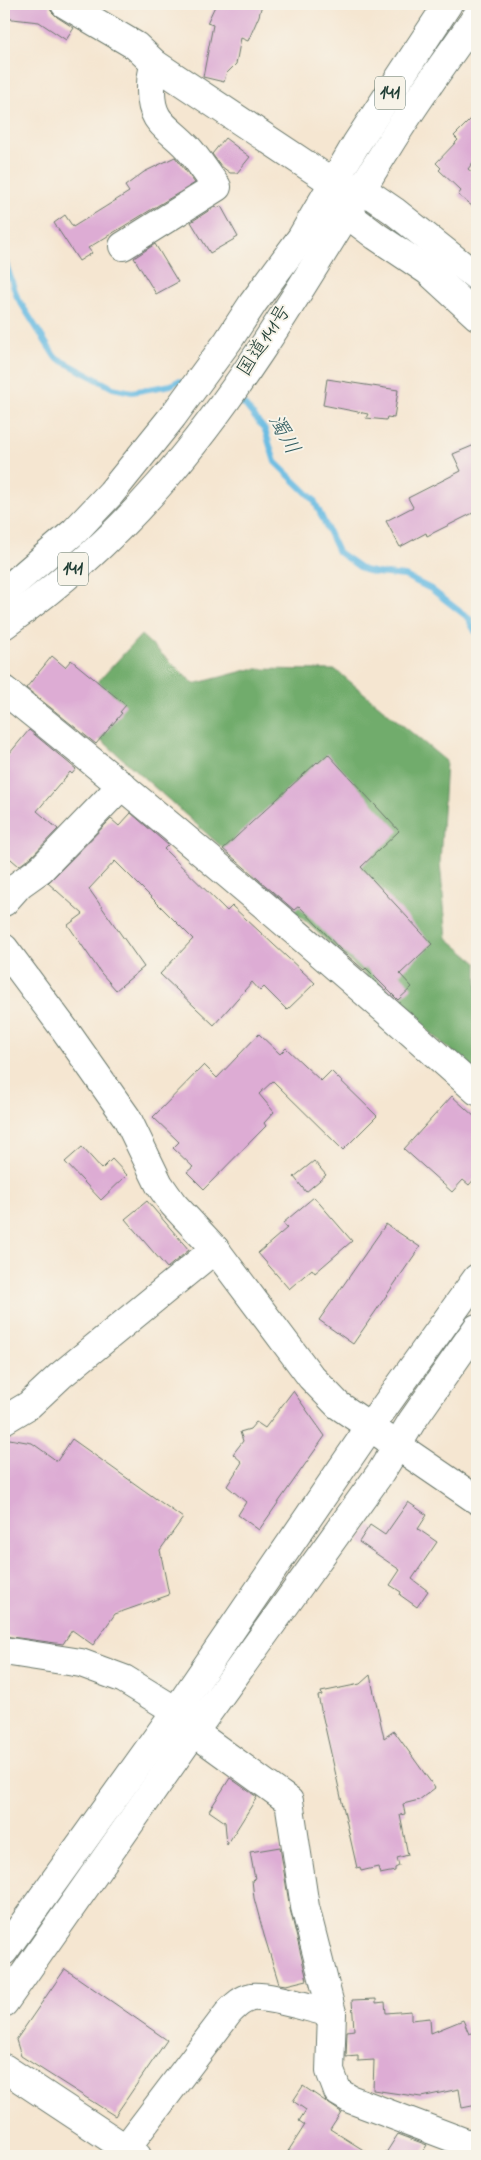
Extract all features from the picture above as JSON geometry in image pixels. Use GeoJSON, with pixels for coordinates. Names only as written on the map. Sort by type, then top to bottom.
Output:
{"type":"FeatureCollection","features":[{"type":"Feature","properties":{"kind":"main road"},"geometry":{"type":"LineString","coordinates":[[65,4],[136,46],[155,64],[335,184],[362,188],[402,216],[477,277]]}},
{"type":"Feature","properties":{"kind":"main road","name":"国道141号"},"geometry":{"type":"LineString","coordinates":[[4,592],[75,531],[111,493],[173,416],[301,238],[335,184],[356,144],[448,4]]}},
{"type":"Feature","properties":{"kind":"main road","name":"国道141号"},"geometry":{"type":"LineString","coordinates":[[4,625],[36,602],[86,558],[159,485],[200,435],[232,392],[347,214],[387,146],[477,16]]}},
{"type":"Feature","properties":{"kind":"main road"},"geometry":{"type":"LineString","coordinates":[[123,246],[217,187],[187,147],[162,125],[154,115],[151,102],[151,74],[155,64]]}},
{"type":"Feature","properties":{"kind":"main road"},"geometry":{"type":"LineString","coordinates":[[335,184],[347,214],[428,271],[477,316]]}},
{"type":"Feature","properties":{"kind":"main road"},"geometry":{"type":"LineString","coordinates":[[4,690],[122,785],[338,966],[477,1091]]}},
{"type":"Feature","properties":{"kind":"main road"},"geometry":{"type":"LineString","coordinates":[[4,902],[20,884],[41,869],[122,785]]}},
{"type":"Feature","properties":{"kind":"main road"},"geometry":{"type":"LineString","coordinates":[[4,948],[127,1118],[159,1184],[173,1204],[215,1249],[311,1377],[338,1405],[477,1500]]}},
{"type":"Feature","properties":{"kind":"main road"},"geometry":{"type":"LineString","coordinates":[[4,1420],[29,1405],[60,1376],[215,1249]]}},
{"type":"Feature","properties":{"kind":"main road"},"geometry":{"type":"LineString","coordinates":[[4,1951],[176,1711],[370,1427],[477,1278]]}},
{"type":"Feature","properties":{"kind":"main road"},"geometry":{"type":"LineString","coordinates":[[4,2004],[194,1732],[381,1472],[412,1420],[477,1328]]}},
{"type":"Feature","properties":{"kind":"main road"},"geometry":{"type":"LineString","coordinates":[[4,1652],[81,1663],[124,1679],[176,1711]]}},
{"type":"Feature","properties":{"kind":"main road"},"geometry":{"type":"LineString","coordinates":[[194,1732],[289,1801],[305,1907],[332,2013],[330,2071],[338,2092],[350,2099],[477,2147]]}},
{"type":"Feature","properties":{"kind":"main road"},"geometry":{"type":"LineString","coordinates":[[4,2068],[127,2154],[229,2012],[237,2004],[245,1999],[263,1997],[332,2013]]}},
{"type":"Feature","properties":{"kind":"green space"},"geometry":{"type":"Polygon","coordinates":[[[141,635],[194,684],[251,669],[336,670],[446,761],[440,863],[447,938],[477,963],[477,1074],[70,712],[141,635]]]}},
{"type":"Feature","properties":{"kind":"building"},"geometry":{"type":"Polygon","coordinates":[[[4,4],[49,4],[51,11],[57,17],[74,28],[66,40],[39,22],[4,18],[4,4]]]}},
{"type":"Feature","properties":{"kind":"building"},"geometry":{"type":"Polygon","coordinates":[[[216,4],[262,4],[248,41],[241,38],[236,64],[226,74],[224,82],[203,77],[213,25],[207,23],[216,4]]]}},
{"type":"Feature","properties":{"kind":"building"},"geometry":{"type":"Polygon","coordinates":[[[477,113],[477,157],[468,169],[474,174],[477,171],[477,210],[458,195],[461,191],[439,170],[441,168],[436,163],[458,140],[454,136],[477,113]]]}},
{"type":"Feature","properties":{"kind":"building"},"geometry":{"type":"Polygon","coordinates":[[[225,138],[250,157],[237,173],[230,173],[221,166],[212,154],[225,138]]]}},
{"type":"Feature","properties":{"kind":"building"},"geometry":{"type":"Polygon","coordinates":[[[175,157],[195,183],[88,248],[92,253],[79,261],[54,223],[65,215],[73,227],[129,192],[125,186],[144,172],[175,157]]]}},
{"type":"Feature","properties":{"kind":"building"},"geometry":{"type":"Polygon","coordinates":[[[216,206],[217,208],[221,206],[238,237],[210,253],[191,222],[216,206]]]}},
{"type":"Feature","properties":{"kind":"building"},"geometry":{"type":"Polygon","coordinates":[[[155,244],[178,282],[156,294],[134,258],[155,244]]]}},
{"type":"Feature","properties":{"kind":"building"},"geometry":{"type":"Polygon","coordinates":[[[327,379],[398,390],[394,418],[387,417],[386,420],[366,418],[368,414],[323,405],[327,379]]]}},
{"type":"Feature","properties":{"kind":"building"},"geometry":{"type":"Polygon","coordinates":[[[477,444],[477,511],[427,536],[426,533],[400,547],[386,521],[413,507],[408,498],[461,471],[453,454],[477,444]]]}},
{"type":"Feature","properties":{"kind":"building"},"geometry":{"type":"Polygon","coordinates":[[[52,656],[65,667],[71,660],[126,705],[120,712],[122,713],[96,744],[26,688],[52,656]]]}},
{"type":"Feature","properties":{"kind":"building"},"geometry":{"type":"Polygon","coordinates":[[[29,730],[76,769],[72,774],[70,772],[37,811],[58,829],[31,857],[19,866],[4,853],[4,760],[29,730]]]}},
{"type":"Feature","properties":{"kind":"building"},"geometry":{"type":"Polygon","coordinates":[[[328,754],[399,831],[361,867],[432,944],[400,974],[412,987],[398,1000],[366,968],[364,970],[341,950],[299,906],[294,910],[223,849],[328,754]]]}},
{"type":"Feature","properties":{"kind":"building"},"geometry":{"type":"Polygon","coordinates":[[[131,813],[168,845],[164,849],[227,911],[232,906],[315,983],[287,1010],[264,987],[260,991],[252,982],[214,1025],[160,974],[193,939],[115,861],[89,889],[144,967],[116,990],[101,973],[68,925],[83,914],[48,883],[111,819],[119,826],[131,813]]]}},
{"type":"Feature","properties":{"kind":"building"},"geometry":{"type":"Polygon","coordinates":[[[259,1034],[280,1054],[286,1048],[321,1081],[331,1071],[377,1116],[343,1150],[273,1081],[259,1094],[274,1112],[264,1123],[266,1126],[204,1189],[187,1172],[193,1167],[173,1148],[179,1142],[153,1117],[204,1065],[217,1078],[259,1034]]]}},
{"type":"Feature","properties":{"kind":"building"},"geometry":{"type":"Polygon","coordinates":[[[452,1096],[477,1119],[477,1176],[469,1185],[463,1180],[452,1192],[404,1149],[452,1096]]]}},
{"type":"Feature","properties":{"kind":"building"},"geometry":{"type":"Polygon","coordinates":[[[82,1147],[102,1169],[112,1159],[127,1175],[101,1200],[65,1162],[82,1147]]]}},
{"type":"Feature","properties":{"kind":"building"},"geometry":{"type":"Polygon","coordinates":[[[314,1161],[326,1175],[306,1192],[294,1177],[314,1161]]]}},
{"type":"Feature","properties":{"kind":"building"},"geometry":{"type":"Polygon","coordinates":[[[314,1197],[352,1241],[315,1273],[312,1269],[289,1289],[258,1253],[287,1228],[283,1223],[314,1197]]]}},
{"type":"Feature","properties":{"kind":"building"},"geometry":{"type":"Polygon","coordinates":[[[147,1201],[189,1250],[167,1268],[125,1219],[147,1201]]]}},
{"type":"Feature","properties":{"kind":"building"},"geometry":{"type":"Polygon","coordinates":[[[386,1224],[420,1247],[353,1344],[319,1320],[386,1224]]]}},
{"type":"Feature","properties":{"kind":"building"},"geometry":{"type":"Polygon","coordinates":[[[293,1391],[325,1436],[259,1530],[238,1515],[246,1502],[227,1486],[242,1462],[233,1454],[243,1441],[240,1432],[250,1429],[256,1422],[265,1428],[293,1391]]]}},
{"type":"Feature","properties":{"kind":"building"},"geometry":{"type":"Polygon","coordinates":[[[4,1438],[32,1443],[57,1461],[72,1439],[183,1518],[160,1550],[169,1595],[115,1614],[93,1645],[72,1630],[63,1644],[4,1636],[4,1438]]]}},
{"type":"Feature","properties":{"kind":"building"},"geometry":{"type":"Polygon","coordinates":[[[408,1502],[427,1515],[418,1529],[437,1542],[412,1579],[428,1591],[417,1607],[400,1595],[401,1592],[390,1585],[400,1570],[359,1542],[370,1525],[385,1535],[408,1502]]]}},
{"type":"Feature","properties":{"kind":"building"},"geometry":{"type":"Polygon","coordinates":[[[370,1675],[384,1738],[394,1731],[435,1788],[419,1800],[403,1804],[405,1814],[400,1815],[408,1855],[397,1858],[399,1866],[395,1868],[395,1871],[380,1874],[378,1867],[361,1871],[360,1867],[357,1868],[318,1696],[322,1695],[321,1692],[360,1684],[370,1675]]]}},
{"type":"Feature","properties":{"kind":"building"},"geometry":{"type":"Polygon","coordinates":[[[230,1778],[257,1797],[227,1845],[225,1822],[209,1811],[230,1778]]]}},
{"type":"Feature","properties":{"kind":"building"},"geometry":{"type":"Polygon","coordinates":[[[280,1847],[290,1909],[307,1980],[286,1985],[279,1984],[264,1935],[254,1898],[252,1880],[255,1879],[250,1852],[280,1847]]]}},
{"type":"Feature","properties":{"kind":"building"},"geometry":{"type":"Polygon","coordinates":[[[65,1969],[167,2040],[115,2116],[21,2056],[16,2040],[65,1969]]]}},
{"type":"Feature","properties":{"kind":"building"},"geometry":{"type":"Polygon","coordinates":[[[376,1999],[376,2003],[385,2002],[386,2013],[411,2011],[411,2020],[430,2018],[431,2033],[463,2020],[469,2034],[477,2030],[477,2105],[462,2108],[459,2089],[421,2097],[373,2090],[374,2060],[358,2061],[358,2056],[346,2057],[347,2031],[354,2030],[352,2000],[376,1999]]]}},
{"type":"Feature","properties":{"kind":"building"},"geometry":{"type":"Polygon","coordinates":[[[303,2086],[341,2112],[330,2129],[373,2156],[285,2156],[305,2125],[299,2121],[306,2110],[293,2101],[303,2086]]]}},
{"type":"Feature","properties":{"kind":"building"},"geometry":{"type":"Polygon","coordinates":[[[398,2134],[427,2145],[420,2156],[384,2156],[398,2134]]]}},
{"type":"Feature","properties":{"kind":"waterway","name":"濁川"},"geometry":{"type":"LineString","coordinates":[[4,258],[17,297],[55,357],[113,388],[132,392],[171,385],[178,381],[187,384]]}},
{"type":"Feature","properties":{"kind":"waterway","name":"濁川"},"geometry":{"type":"LineString","coordinates":[[235,400],[245,405],[265,430],[275,462],[314,500],[338,552],[364,570],[405,576],[431,589],[471,620],[470,622],[477,635]]}}]}
